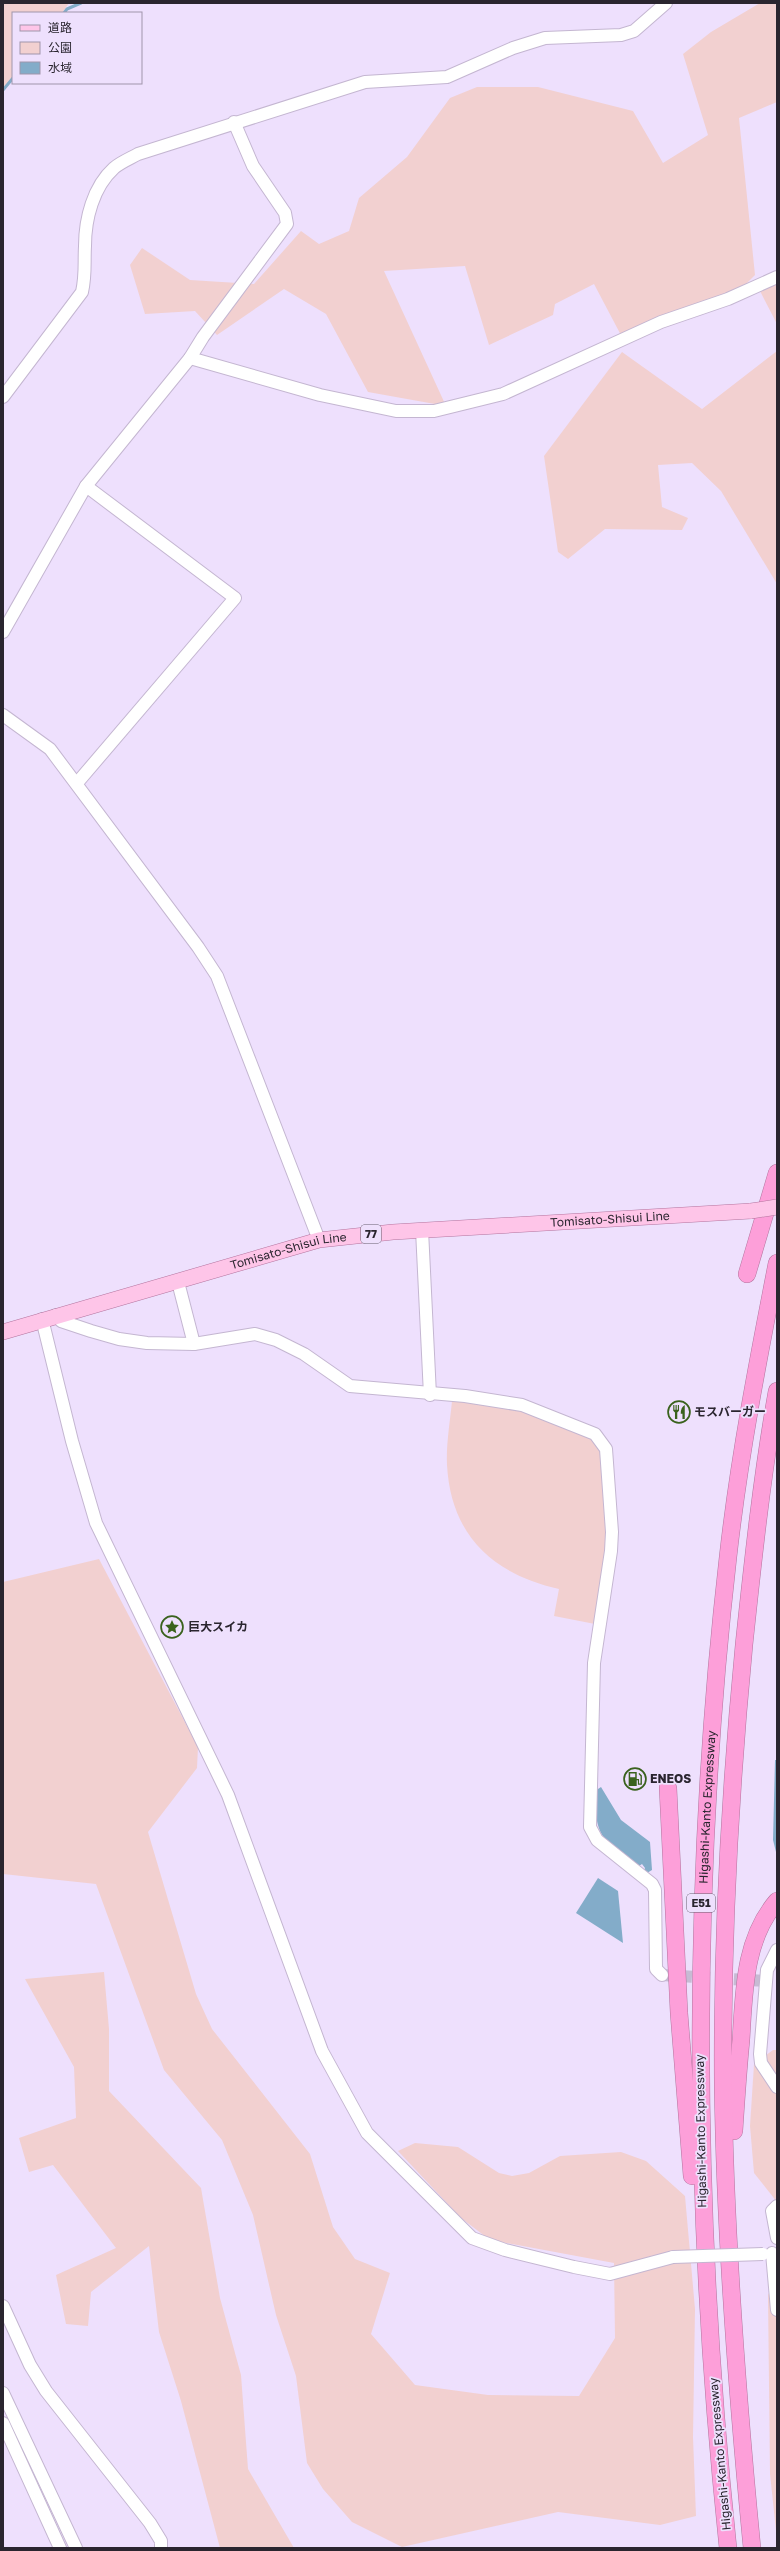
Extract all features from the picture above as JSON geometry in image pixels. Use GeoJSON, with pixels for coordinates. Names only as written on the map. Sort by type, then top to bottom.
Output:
{"type":"FeatureCollection","features":[{"type":"Feature","properties":{"kind":"highway"},"geometry":{"type":"LineString","coordinates":[[747,1274],[777,1173]]}},
{"type":"Feature","properties":{"kind":"highway","name":"Higashi-Kanto Expressway"},"geometry":{"type":"LineString","coordinates":[[728,2548],[708,2301],[699,2083],[701,1909],[710,1736],[729,1547],[747,1419],[777,1262]]}},
{"type":"Feature","properties":{"kind":"highway","name":"Higashi-Kanto Expressway"},"geometry":{"type":"LineString","coordinates":[[752,2548],[738,2399],[727,2224],[723,2018],[728,1833],[735,1735],[753,1555],[777,1391]]}},
{"type":"Feature","properties":{"kind":"highway"},"geometry":{"type":"LineString","coordinates":[[668,1788],[687,2142],[708,2301]]}},
{"type":"Feature","properties":{"kind":"highway"},"geometry":{"type":"LineString","coordinates":[[727,2224],[746,1976],[758,1930],[767,1913],[777,1901]]}},
{"type":"Feature","properties":{"kind":"main road","name":"Tomisato-Shisui Line"},"geometry":{"type":"LineString","coordinates":[[3,1332],[42,1319],[178,1282],[319,1240],[422,1230],[751,1211],[777,1207]]}},
{"type":"Feature","properties":{"kind":"street"},"geometry":{"type":"LineString","coordinates":[[3,397],[82,292],[86,274],[85,247],[87,220],[95,196],[114,168],[138,154],[234,122],[365,82],[448,77],[513,48],[545,38],[621,35],[634,31],[666,3]]}},
{"type":"Feature","properties":{"kind":"street"},"geometry":{"type":"LineString","coordinates":[[3,632],[86,486],[190,358],[203,337],[287,224],[284,213],[253,166],[234,122]]}},
{"type":"Feature","properties":{"kind":"street"},"geometry":{"type":"LineString","coordinates":[[190,358],[320,395],[396,411],[434,411],[514,390],[661,322],[728,299],[777,277]]}},
{"type":"Feature","properties":{"kind":"street"},"geometry":{"type":"LineString","coordinates":[[77,783],[235,598],[86,486]]}},
{"type":"Feature","properties":{"kind":"street"},"geometry":{"type":"LineString","coordinates":[[3,715],[50,749],[77,783],[198,947],[217,976],[319,1240]]}},
{"type":"Feature","properties":{"kind":"street"},"geometry":{"type":"LineString","coordinates":[[422,1230],[430,1394]]}},
{"type":"Feature","properties":{"kind":"street"},"geometry":{"type":"LineString","coordinates":[[178,1282],[194,1344]]}},
{"type":"Feature","properties":{"kind":"street"},"geometry":{"type":"LineString","coordinates":[[56,1315],[61,1321],[119,1339],[147,1343],[194,1344],[255,1334],[276,1340],[304,1354],[350,1386],[465,1396],[522,1405],[595,1434],[606,1449],[612,1532],[611,1551],[594,1663],[590,1827],[597,1840],[652,1884],[654,1890],[656,1969],[662,1975]]}},
{"type":"Feature","properties":{"kind":"street"},"geometry":{"type":"LineString","coordinates":[[42,1319],[72,1441],[96,1523],[228,1795],[322,2051],[367,2133],[472,2238],[512,2252],[574,2268],[610,2274],[673,2256],[771,2253],[777,2310]]}},
{"type":"Feature","properties":{"kind":"street"},"geometry":{"type":"LineString","coordinates":[[777,1950],[767,1970],[760,2054],[761,2063],[777,2087]]}},
{"type":"Feature","properties":{"kind":"street"},"geometry":{"type":"LineString","coordinates":[[777,2206],[772,2211],[777,2238]]}},
{"type":"Feature","properties":{"kind":"street"},"geometry":{"type":"LineString","coordinates":[[3,2306],[30,2365],[46,2391],[154,2528],[161,2541],[161,2548]]}},
{"type":"Feature","properties":{"kind":"street"},"geometry":{"type":"LineString","coordinates":[[3,2393],[76,2548]]}},
{"type":"Feature","properties":{"kind":"street"},"geometry":{"type":"LineString","coordinates":[[3,2422],[60,2548]]}},
{"type":"Feature","properties":{"kind":"green space"},"geometry":{"type":"Polygon","coordinates":[[[3,3],[69,3],[63,12],[12,12],[12,80],[3,92],[3,3]]]}},
{"type":"Feature","properties":{"kind":"green space"},"geometry":{"type":"Polygon","coordinates":[[[760,3],[777,3],[777,102],[739,118],[755,275],[736,294],[623,339],[594,284],[555,304],[553,315],[489,345],[465,266],[384,271],[446,406],[368,392],[326,314],[284,289],[217,335],[195,311],[145,314],[130,265],[142,248],[190,280],[254,284],[301,231],[319,244],[349,231],[359,198],[407,157],[450,98],[477,87],[538,87],[633,111],[663,163],[708,135],[683,54],[711,32],[760,3]]]}},
{"type":"Feature","properties":{"kind":"green space"},"geometry":{"type":"Polygon","coordinates":[[[777,284],[777,324],[760,291],[777,284]]]}},
{"type":"Feature","properties":{"kind":"green space"},"geometry":{"type":"Polygon","coordinates":[[[777,351],[777,584],[721,491],[692,463],[658,465],[662,507],[688,518],[682,530],[605,529],[568,559],[558,552],[544,456],[622,352],[702,409],[777,351]]]}},
{"type":"Feature","properties":{"kind":"green space"},"geometry":{"type":"Polygon","coordinates":[[[452,1401],[472,1401],[510,1407],[564,1426],[600,1443],[609,1532],[595,1624],[554,1616],[559,1589],[535,1582],[514,1573],[496,1562],[480,1548],[467,1531],[457,1512],[450,1490],[447,1465],[452,1401]]]}},
{"type":"Feature","properties":{"kind":"green space"},"geometry":{"type":"Polygon","coordinates":[[[99,1559],[198,1747],[197,1768],[148,1832],[196,1994],[212,2029],[310,2154],[333,2227],[355,2259],[390,2273],[371,2334],[415,2385],[488,2395],[579,2396],[615,2338],[614,2263],[490,2240],[461,2218],[398,2151],[415,2143],[458,2147],[499,2173],[512,2176],[529,2173],[560,2156],[621,2152],[646,2161],[685,2196],[695,2309],[693,2437],[696,2516],[660,2525],[558,2512],[402,2547],[352,2522],[323,2489],[307,2463],[296,2376],[276,2315],[253,2215],[222,2140],[164,2070],[96,1884],[3,1874],[3,1582],[99,1559]]]}},
{"type":"Feature","properties":{"kind":"green space"},"geometry":{"type":"Polygon","coordinates":[[[104,1972],[109,2029],[109,2091],[201,2188],[220,2298],[241,2375],[248,2469],[294,2548],[220,2548],[181,2401],[159,2332],[149,2246],[91,2292],[88,2326],[66,2324],[56,2275],[116,2248],[53,2165],[29,2172],[19,2138],[76,2118],[74,2067],[25,1979],[104,1972]]]}},
{"type":"Feature","properties":{"kind":"green space"},"geometry":{"type":"Polygon","coordinates":[[[773,2050],[777,2050],[777,2202],[754,2173],[750,2126],[754,2064],[773,2050]]]}},
{"type":"Feature","properties":{"kind":"green space"},"geometry":{"type":"Polygon","coordinates":[[[777,2279],[777,2540],[770,2474],[768,2295],[777,2279]]]}},
{"type":"Feature","properties":{"kind":"water"},"geometry":{"type":"Polygon","coordinates":[[[775,1760],[777,1760],[777,1856],[773,1840],[775,1760]]]}},
{"type":"Feature","properties":{"kind":"water"},"geometry":{"type":"Polygon","coordinates":[[[601,1787],[621,1820],[650,1842],[652,1870],[647,1873],[644,1871],[645,1868],[642,1864],[639,1866],[609,1843],[599,1829],[595,1807],[595,1791],[601,1787]]]}},
{"type":"Feature","properties":{"kind":"water"},"geometry":{"type":"Polygon","coordinates":[[[598,1878],[618,1891],[623,1943],[576,1913],[598,1878]]]}},
{"type":"Feature","properties":{"kind":"waterway"},"geometry":{"type":"LineString","coordinates":[[65,12],[67,9],[81,3]]}},
{"type":"Feature","properties":{"kind":"waterway"},"geometry":{"type":"LineString","coordinates":[[3,90],[12,79]]}},
{"type":"Feature","properties":{"kind":"tunnel"},"geometry":{"type":"LineString","coordinates":[[662,1975],[766,1981]]}},
{"type":"Feature","properties":{"kind":"place","name":"モスバーガー"},"geometry":{"type":"Point","coordinates":[679,1412]}},
{"type":"Feature","properties":{"kind":"place","name":"巨大スイカ"},"geometry":{"type":"Point","coordinates":[172,1627]}},
{"type":"Feature","properties":{"kind":"place","name":"ENEOS"},"geometry":{"type":"Point","coordinates":[635,1779]}}]}
